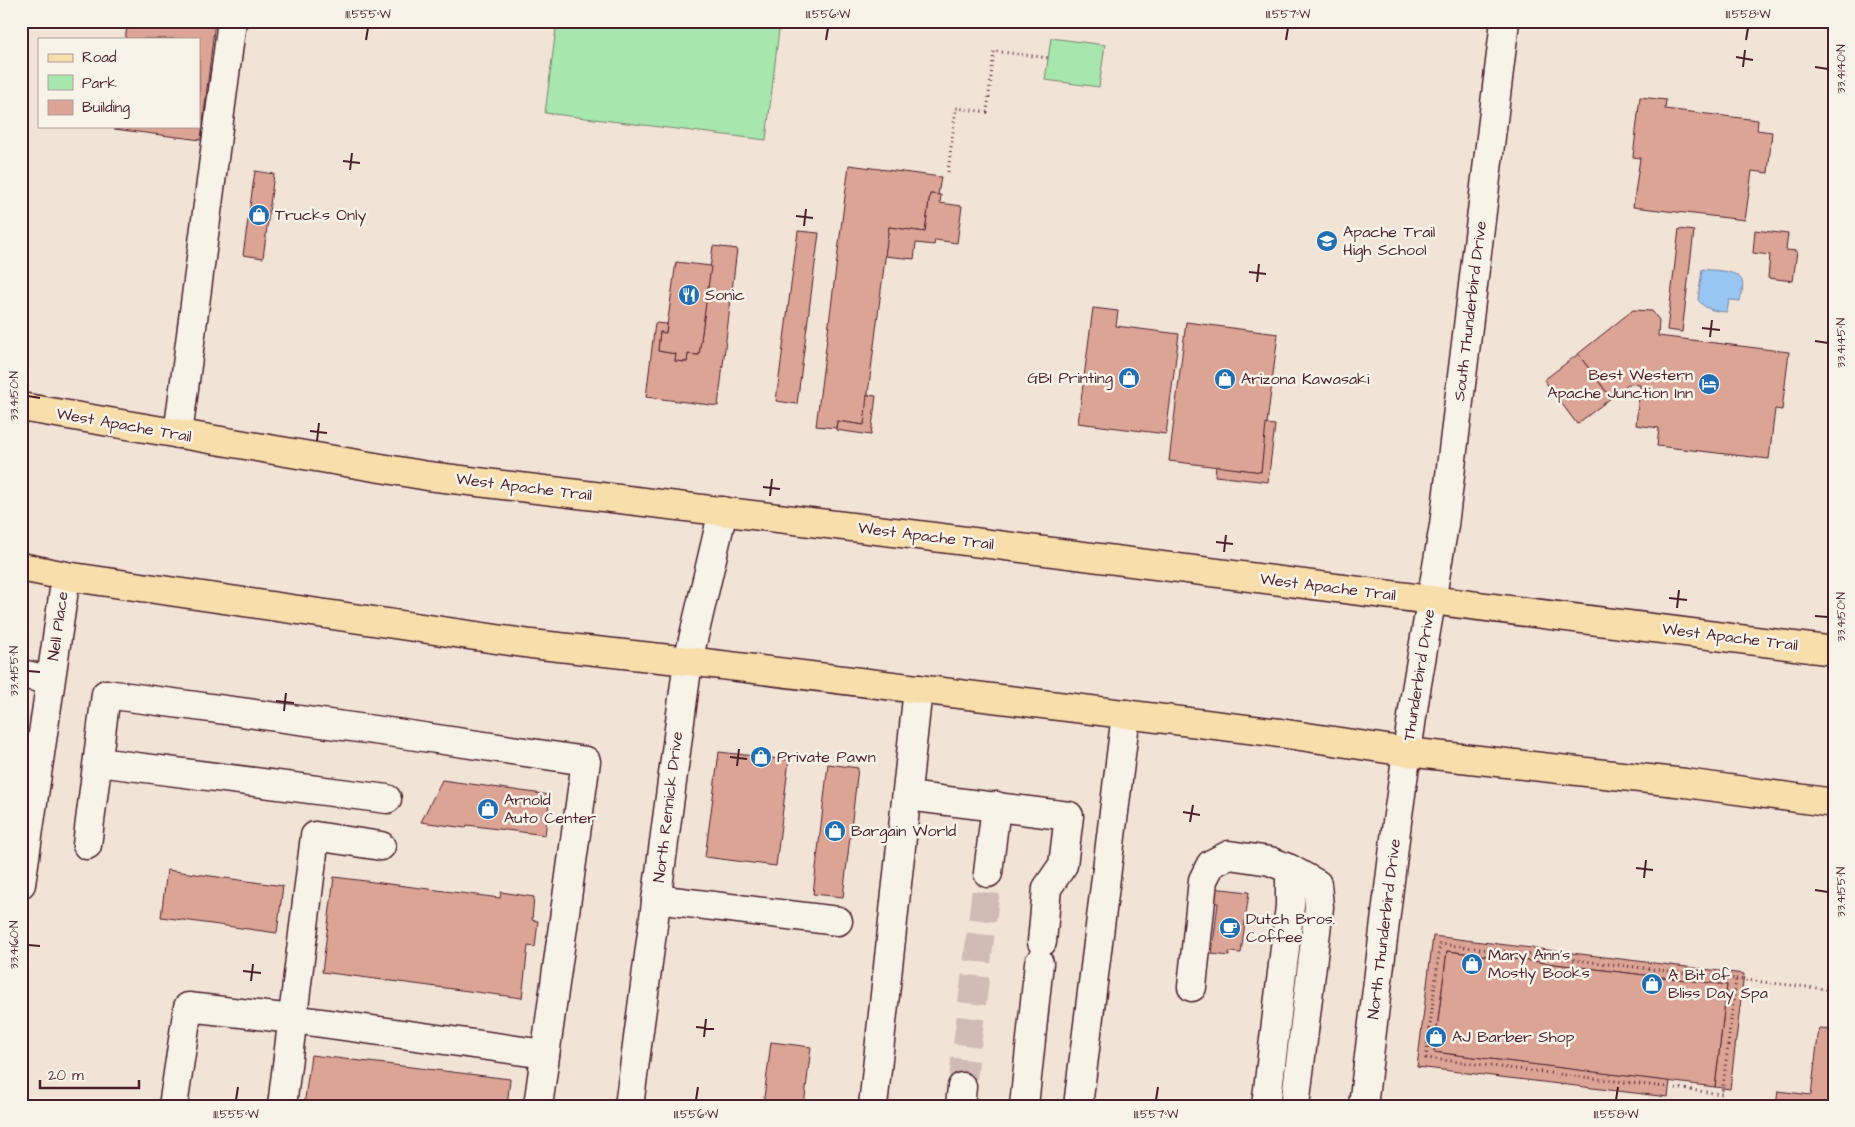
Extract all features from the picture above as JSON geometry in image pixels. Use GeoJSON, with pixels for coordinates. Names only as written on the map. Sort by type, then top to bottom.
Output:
{"type":"FeatureCollection","features":[{"type":"Feature","properties":{"kind":"main road","name":"West Apache Trail"},"geometry":{"type":"LineString","coordinates":[[21,407],[428,476],[1431,599],[1834,651]]}},
{"type":"Feature","properties":{"kind":"main road"},"geometry":{"type":"LineString","coordinates":[[21,567],[66,576],[532,644],[688,660],[1280,733],[1407,752],[1685,783],[1834,803]]}},
{"type":"Feature","properties":{"kind":"street"},"geometry":{"type":"LineString","coordinates":[[178,434],[232,21]]}},
{"type":"Feature","properties":{"kind":"street","name":"South Thunderbird Drive"},"geometry":{"type":"LineString","coordinates":[[1431,599],[1445,515],[1505,21]]}},
{"type":"Feature","properties":{"kind":"street","name":"North Rennick Drive"},"geometry":{"type":"LineString","coordinates":[[629,1106],[688,660],[723,511]]}},
{"type":"Feature","properties":{"kind":"street","name":"Nell Place"},"geometry":{"type":"LineString","coordinates":[[21,884],[66,576]]}},
{"type":"Feature","properties":{"kind":"street","name":"Thunderbird Drive"},"geometry":{"type":"LineString","coordinates":[[1407,752],[1431,599]]}},
{"type":"Feature","properties":{"kind":"street"},"geometry":{"type":"LineString","coordinates":[[21,674],[50,680]]}},
{"type":"Feature","properties":{"kind":"street"},"geometry":{"type":"LineString","coordinates":[[873,1106],[908,796],[918,689]]}},
{"type":"Feature","properties":{"kind":"street"},"geometry":{"type":"LineString","coordinates":[[87,845],[106,694],[586,761],[538,1106]]}},
{"type":"Feature","properties":{"kind":"street"},"geometry":{"type":"LineString","coordinates":[[1078,1106],[1126,714]]}},
{"type":"Feature","properties":{"kind":"street","name":"North Thunderbird Drive"},"geometry":{"type":"LineString","coordinates":[[1363,1106],[1407,752]]}},
{"type":"Feature","properties":{"kind":"street"},"geometry":{"type":"LineString","coordinates":[[98,762],[387,799]]}},
{"type":"Feature","properties":{"kind":"street"},"geometry":{"type":"LineString","coordinates":[[908,796],[1069,816],[1063,865],[1048,888],[1024,1106]]}},
{"type":"Feature","properties":{"kind":"street"},"geometry":{"type":"LineString","coordinates":[[988,873],[996,806]]}},
{"type":"Feature","properties":{"kind":"street"},"geometry":{"type":"LineString","coordinates":[[282,1106],[314,836],[381,846]]}},
{"type":"Feature","properties":{"kind":"street"},"geometry":{"type":"LineString","coordinates":[[1192,987],[1203,880],[1211,864],[1229,855],[1270,862],[1290,869],[1317,884],[1319,906],[1295,1106]]}},
{"type":"Feature","properties":{"kind":"street"},"geometry":{"type":"LineString","coordinates":[[1266,1106],[1290,906],[1290,869]]}},
{"type":"Feature","properties":{"kind":"street"},"geometry":{"type":"LineString","coordinates":[[656,899],[838,922]]}},
{"type":"Feature","properties":{"kind":"street"},"geometry":{"type":"LineString","coordinates":[[173,1106],[188,1007],[293,1018],[545,1054]]}},
{"type":"Feature","properties":{"kind":"path"},"geometry":{"type":"LineString","coordinates":[[948,172],[956,108],[987,112],[994,51],[1049,58]]}},
{"type":"Feature","properties":{"kind":"path"},"geometry":{"type":"LineString","coordinates":[[1665,1087],[1426,1058],[1440,944],[1834,990]]}},
{"type":"Feature","properties":{"kind":"path"},"geometry":{"type":"LineString","coordinates":[[1674,1088],[1722,1094],[1736,979]]}},
{"type":"Feature","properties":{"kind":"green space"},"geometry":{"type":"Polygon","coordinates":[[[557,21],[780,21],[766,140],[545,113],[557,21]]]}},
{"type":"Feature","properties":{"kind":"green space"},"geometry":{"type":"Polygon","coordinates":[[[1051,38],[1105,45],[1099,87],[1045,80],[1051,38]]]}},
{"type":"Feature","properties":{"kind":"water"},"geometry":{"type":"Polygon","coordinates":[[[1702,269],[1730,272],[1742,281],[1743,288],[1740,301],[1729,300],[1727,312],[1711,309],[1704,306],[1698,300],[1702,269]]]}},
{"type":"Feature","properties":{"kind":"building"},"geometry":{"type":"Polygon","coordinates":[[[128,21],[215,21],[201,140],[114,129],[200,128],[200,38],[125,38],[128,21]]]}},
{"type":"Feature","properties":{"kind":"building"},"geometry":{"type":"Polygon","coordinates":[[[1640,97],[1666,100],[1665,109],[1758,120],[1757,130],[1772,132],[1768,173],[1752,171],[1745,220],[1633,207],[1640,158],[1633,157],[1640,97]]]}},
{"type":"Feature","properties":{"kind":"building"},"geometry":{"type":"Polygon","coordinates":[[[849,165],[941,177],[938,195],[930,194],[925,232],[889,227],[864,425],[837,421],[836,428],[816,426],[849,165]]]}},
{"type":"Feature","properties":{"kind":"building","name":"Trucks Only"},"geometry":{"type":"Polygon","coordinates":[[[255,171],[274,174],[263,258],[243,255],[255,171]]]}},
{"type":"Feature","properties":{"kind":"building"},"geometry":{"type":"Polygon","coordinates":[[[930,194],[941,195],[940,203],[962,206],[957,243],[935,240],[934,245],[916,243],[914,259],[885,256],[889,227],[925,232],[930,194]]]}},
{"type":"Feature","properties":{"kind":"building"},"geometry":{"type":"Polygon","coordinates":[[[1679,229],[1694,231],[1682,332],[1667,330],[1679,229]]]}},
{"type":"Feature","properties":{"kind":"building"},"geometry":{"type":"Polygon","coordinates":[[[1755,230],[1788,234],[1786,250],[1797,251],[1793,281],[1768,278],[1770,255],[1753,253],[1755,230]]]}},
{"type":"Feature","properties":{"kind":"building"},"geometry":{"type":"Polygon","coordinates":[[[798,231],[819,233],[797,404],[776,401],[798,231]]]}},
{"type":"Feature","properties":{"kind":"building"},"geometry":{"type":"Polygon","coordinates":[[[713,246],[737,249],[718,406],[646,397],[655,323],[667,324],[666,333],[660,332],[658,351],[676,354],[675,361],[687,362],[688,354],[699,355],[713,246]]]}},
{"type":"Feature","properties":{"kind":"building","name":"Sonic"},"geometry":{"type":"Polygon","coordinates":[[[676,262],[711,266],[699,355],[688,354],[687,362],[675,361],[676,354],[658,351],[660,332],[666,333],[676,262]]]}},
{"type":"Feature","properties":{"kind":"building","name":"GBI Printing"},"geometry":{"type":"Polygon","coordinates":[[[1093,308],[1118,311],[1116,326],[1179,334],[1166,434],[1078,423],[1093,308]]]}},
{"type":"Feature","properties":{"kind":"building","name":"Best Western Apache Junction Inn"},"geometry":{"type":"Polygon","coordinates":[[[1633,310],[1652,311],[1659,320],[1658,336],[1789,352],[1782,410],[1775,409],[1769,459],[1657,446],[1659,428],[1636,425],[1640,385],[1628,384],[1611,398],[1578,354],[1633,310]]]}},
{"type":"Feature","properties":{"kind":"building","name":"Arizona Kawasaki"},"geometry":{"type":"Polygon","coordinates":[[[1186,322],[1278,334],[1261,472],[1169,461],[1186,322]]]}},
{"type":"Feature","properties":{"kind":"building"},"geometry":{"type":"Polygon","coordinates":[[[1578,354],[1611,398],[1577,424],[1544,380],[1578,354]]]}},
{"type":"Feature","properties":{"kind":"building"},"geometry":{"type":"Polygon","coordinates":[[[867,395],[876,396],[871,435],[836,430],[837,421],[864,425],[867,395]]]}},
{"type":"Feature","properties":{"kind":"building"},"geometry":{"type":"Polygon","coordinates":[[[1266,424],[1275,425],[1268,482],[1215,476],[1216,466],[1261,472],[1266,424]]]}},
{"type":"Feature","properties":{"kind":"building"},"geometry":{"type":"Polygon","coordinates":[[[719,752],[789,760],[776,866],[705,857],[719,752]]]}},
{"type":"Feature","properties":{"kind":"building","name":"Bargain World"},"geometry":{"type":"Polygon","coordinates":[[[828,764],[858,768],[843,897],[813,894],[828,764]]]}},
{"type":"Feature","properties":{"kind":"building","name":"Arnold Auto Center"},"geometry":{"type":"Polygon","coordinates":[[[442,780],[550,795],[545,835],[467,825],[466,828],[421,822],[442,780]]]}},
{"type":"Feature","properties":{"kind":"building"},"geometry":{"type":"Polygon","coordinates":[[[167,870],[283,886],[277,933],[161,917],[167,870]]]}},
{"type":"Feature","properties":{"kind":"building"},"geometry":{"type":"Polygon","coordinates":[[[334,877],[500,898],[501,892],[534,897],[532,920],[538,921],[535,947],[528,946],[522,998],[322,972],[334,877]]]}},
{"type":"Feature","properties":{"kind":"building","name":"Dutch Bros. Coffee"},"geometry":{"type":"Polygon","coordinates":[[[1212,888],[1249,892],[1241,953],[1229,952],[1229,956],[1212,954],[1218,903],[1210,902],[1212,888]]]}},
{"type":"Feature","properties":{"kind":"building"},"geometry":{"type":"Polygon","coordinates":[[[1433,936],[1744,974],[1730,1089],[1715,1087],[1727,985],[1447,951],[1434,1052],[1670,1081],[1668,1097],[1417,1067],[1433,936]]]}},
{"type":"Feature","properties":{"kind":"building"},"geometry":{"type":"Polygon","coordinates":[[[1447,951],[1727,985],[1715,1087],[1434,1052],[1447,951]]]}},
{"type":"Feature","properties":{"kind":"building"},"geometry":{"type":"Polygon","coordinates":[[[1819,1028],[1834,1029],[1834,1106],[1776,1106],[1778,1091],[1811,1095],[1819,1028]]]}},
{"type":"Feature","properties":{"kind":"building"},"geometry":{"type":"Polygon","coordinates":[[[771,1042],[811,1047],[804,1106],[763,1106],[771,1042]]]}},
{"type":"Feature","properties":{"kind":"building"},"geometry":{"type":"Polygon","coordinates":[[[311,1055],[510,1079],[507,1106],[304,1106],[311,1055]]]}},
{"type":"Feature","properties":{"kind":"tunnel"},"geometry":{"type":"LineString","coordinates":[[962,1087],[988,873]]}},
{"type":"Feature","properties":{"kind":"place","name":"Trucks Only"},"geometry":{"type":"Point","coordinates":[259,215]}},
{"type":"Feature","properties":{"kind":"place","name":"Apache Trail High School"},"geometry":{"type":"Point","coordinates":[1327,241]}},
{"type":"Feature","properties":{"kind":"place","name":"Sonic"},"geometry":{"type":"Point","coordinates":[689,295]}},
{"type":"Feature","properties":{"kind":"place","name":"GBI Printing"},"geometry":{"type":"Point","coordinates":[1129,378]}},
{"type":"Feature","properties":{"kind":"place","name":"Arizona Kawasaki"},"geometry":{"type":"Point","coordinates":[1225,379]}},
{"type":"Feature","properties":{"kind":"place","name":"Best Western Apache Junction Inn"},"geometry":{"type":"Point","coordinates":[1709,384]}},
{"type":"Feature","properties":{"kind":"place","name":"Private Pawn"},"geometry":{"type":"Point","coordinates":[761,757]}},
{"type":"Feature","properties":{"kind":"place","name":"Arnold Auto Center"},"geometry":{"type":"Point","coordinates":[488,809]}},
{"type":"Feature","properties":{"kind":"place","name":"Bargain World"},"geometry":{"type":"Point","coordinates":[835,831]}},
{"type":"Feature","properties":{"kind":"place","name":"Dutch Bros. Coffee"},"geometry":{"type":"Point","coordinates":[1230,928]}},
{"type":"Feature","properties":{"kind":"place","name":"Mary Ann's Mostly Books"},"geometry":{"type":"Point","coordinates":[1472,964]}},
{"type":"Feature","properties":{"kind":"place","name":"A Bit of Bliss Day Spa"},"geometry":{"type":"Point","coordinates":[1652,984]}},
{"type":"Feature","properties":{"kind":"place","name":"AJ Barber Shop"},"geometry":{"type":"Point","coordinates":[1436,1037]}}]}
